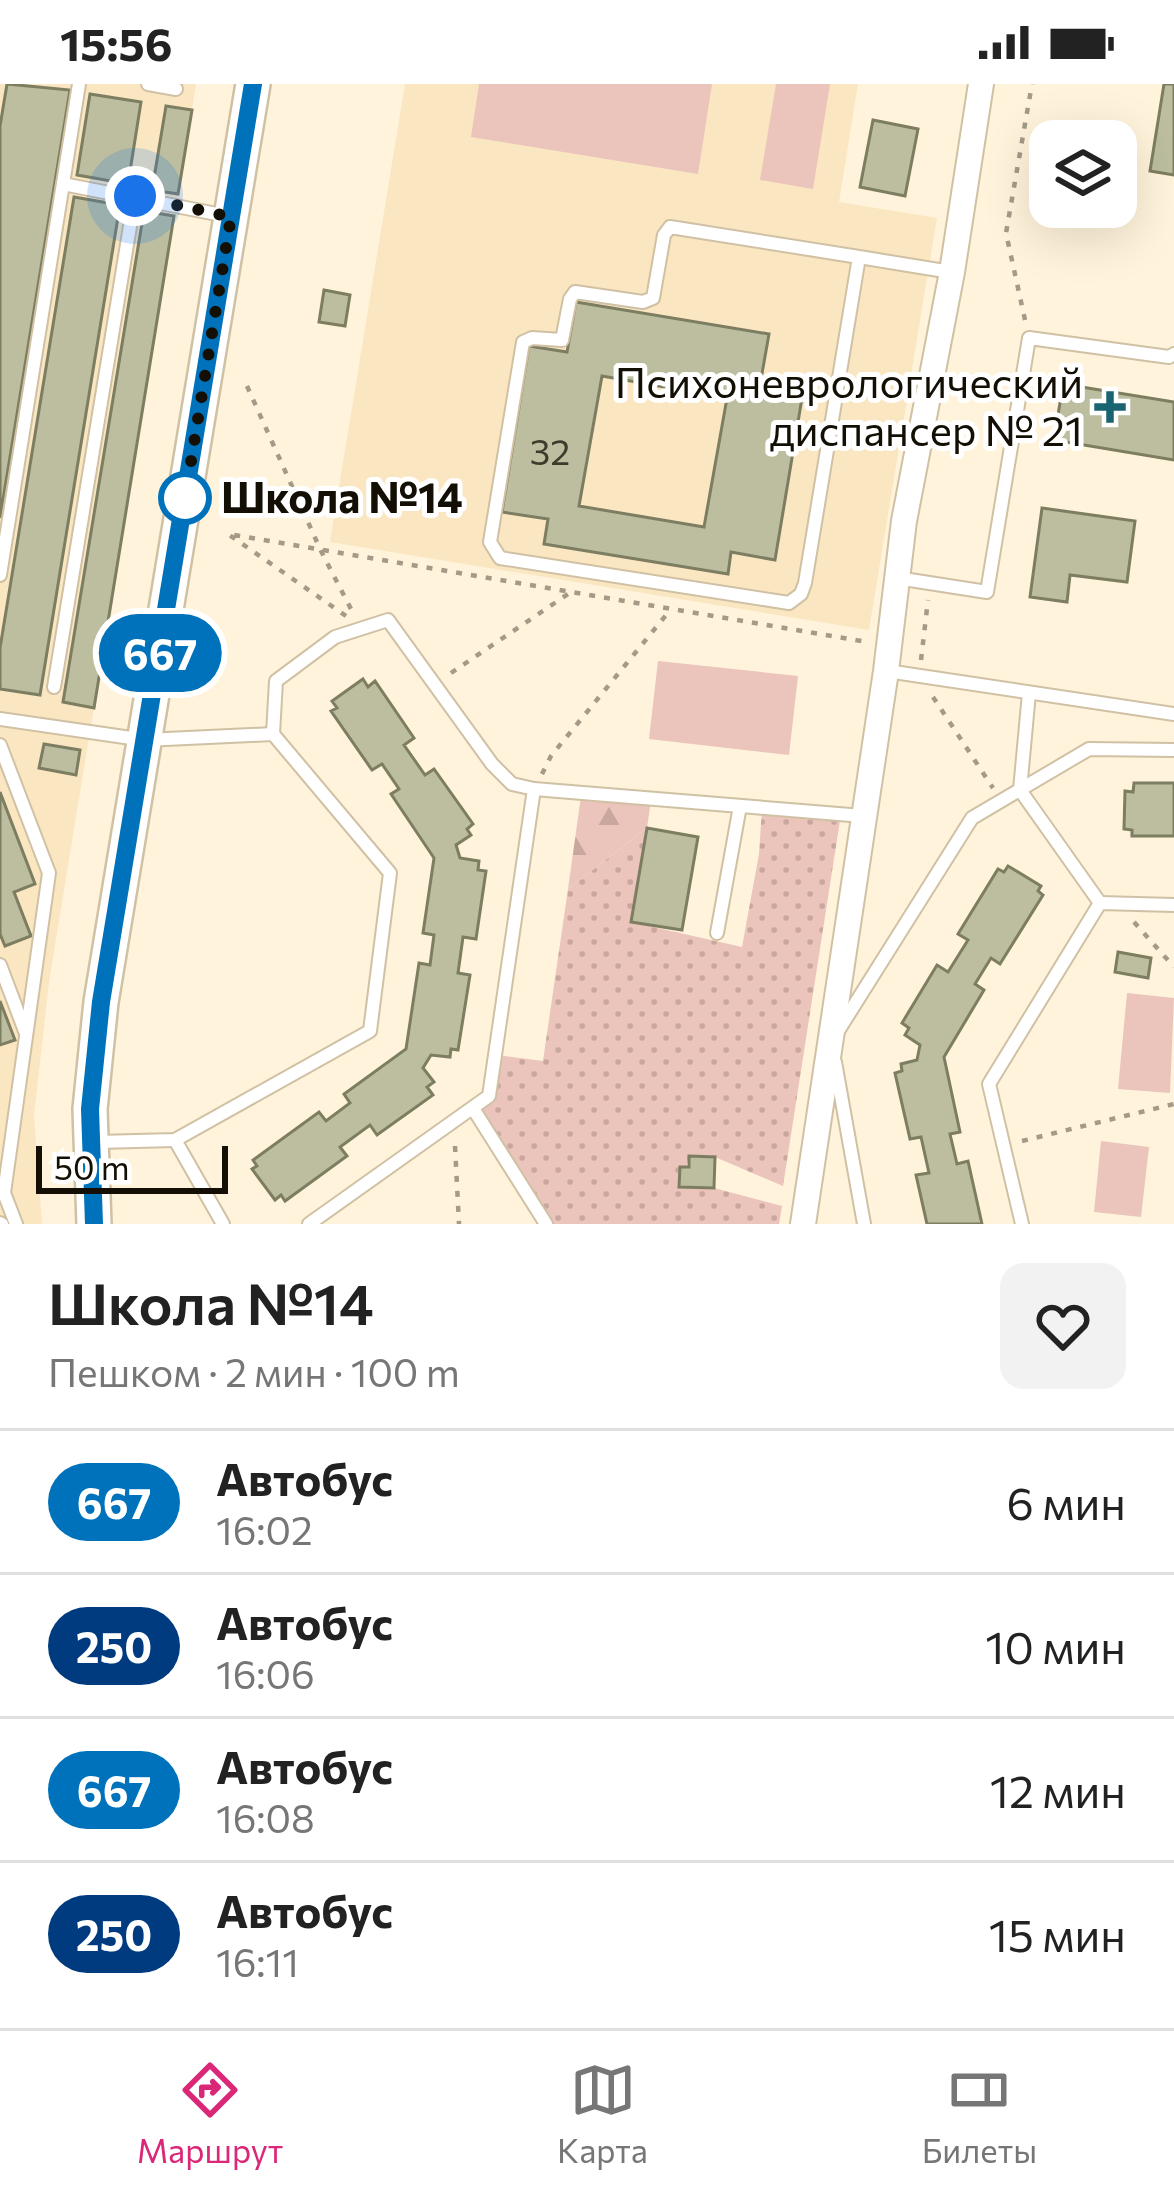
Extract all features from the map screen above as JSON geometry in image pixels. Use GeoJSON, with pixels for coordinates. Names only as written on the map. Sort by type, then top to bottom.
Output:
{"type":"FeatureCollection","features":[{"type":"Feature","properties":{"kind":"street"},"geometry":{"type":"LineString","coordinates":[[94,1224],[90,1143],[101,1002],[253,84]]}},
{"type":"Feature","properties":{"kind":"street"},"geometry":{"type":"LineString","coordinates":[[803,1224],[897,578],[982,84]]}},
{"type":"Feature","properties":{"kind":"lane"},"geometry":{"type":"LineString","coordinates":[[0,575],[79,84]]}},
{"type":"Feature","properties":{"kind":"lane"},"geometry":{"type":"LineString","coordinates":[[148,84],[176,89]]}},
{"type":"Feature","properties":{"kind":"lane"},"geometry":{"type":"LineString","coordinates":[[63,184],[231,217]]}},
{"type":"Feature","properties":{"kind":"lane"},"geometry":{"type":"LineString","coordinates":[[54,688],[135,196]]}},
{"type":"Feature","properties":{"kind":"lane"},"geometry":{"type":"LineString","coordinates":[[859,257],[801,594],[788,603],[775,603],[494,554],[490,542],[523,342],[562,340],[575,292],[643,302],[653,298],[664,235],[670,227],[859,257],[952,272]]}},
{"type":"Feature","properties":{"kind":"lane"},"geometry":{"type":"LineString","coordinates":[[897,578],[987,592],[1029,338],[1174,354]]}},
{"type":"Feature","properties":{"kind":"lane"},"geometry":{"type":"LineString","coordinates":[[90,1143],[175,1140],[370,1031],[390,873],[273,734],[276,682],[334,638],[361,626],[388,620],[492,764],[512,784],[862,816]]}},
{"type":"Feature","properties":{"kind":"lane"},"geometry":{"type":"LineString","coordinates":[[886,667],[919,677],[1174,713]]}},
{"type":"Feature","properties":{"kind":"lane"},"geometry":{"type":"LineString","coordinates":[[1029,693],[1020,790],[1100,903]]}},
{"type":"Feature","properties":{"kind":"lane"},"geometry":{"type":"LineString","coordinates":[[0,719],[146,740],[273,734]]}},
{"type":"Feature","properties":{"kind":"lane"},"geometry":{"type":"LineString","coordinates":[[0,745],[49,873],[2,1188],[16,1224]]}},
{"type":"Feature","properties":{"kind":"lane"},"geometry":{"type":"LineString","coordinates":[[864,1224],[831,1042],[972,818],[1089,749],[1174,750]]}},
{"type":"Feature","properties":{"kind":"lane"},"geometry":{"type":"LineString","coordinates":[[309,1224],[489,1096],[534,789]]}},
{"type":"Feature","properties":{"kind":"lane"},"geometry":{"type":"LineString","coordinates":[[717,933],[740,806]]}},
{"type":"Feature","properties":{"kind":"lane"},"geometry":{"type":"LineString","coordinates":[[1100,903],[1174,904]]}},
{"type":"Feature","properties":{"kind":"lane"},"geometry":{"type":"LineString","coordinates":[[1022,1224],[989,1084],[1100,903]]}},
{"type":"Feature","properties":{"kind":"lane"},"geometry":{"type":"LineString","coordinates":[[0,965],[27,1035]]}},
{"type":"Feature","properties":{"kind":"lane"},"geometry":{"type":"LineString","coordinates":[[474,1110],[546,1224]]}},
{"type":"Feature","properties":{"kind":"lane"},"geometry":{"type":"LineString","coordinates":[[175,1140],[223,1224]]}},
{"type":"Feature","properties":{"kind":"path"},"geometry":{"type":"LineString","coordinates":[[1029,338],[1006,233],[1032,84]]}},
{"type":"Feature","properties":{"kind":"path"},"geometry":{"type":"LineString","coordinates":[[247,386],[321,551],[361,626]]}},
{"type":"Feature","properties":{"kind":"path"},"geometry":{"type":"LineString","coordinates":[[361,626],[228,534],[865,640],[886,667]]}},
{"type":"Feature","properties":{"kind":"path"},"geometry":{"type":"LineString","coordinates":[[434,684],[571,592]]}},
{"type":"Feature","properties":{"kind":"path"},"geometry":{"type":"LineString","coordinates":[[534,789],[550,755],[671,609]]}},
{"type":"Feature","properties":{"kind":"path"},"geometry":{"type":"LineString","coordinates":[[919,677],[1002,800]]}},
{"type":"Feature","properties":{"kind":"path"},"geometry":{"type":"LineString","coordinates":[[1117,904],[1174,968]]}},
{"type":"Feature","properties":{"kind":"path"},"geometry":{"type":"LineString","coordinates":[[1165,956],[1174,955]]}},
{"type":"Feature","properties":{"kind":"path"},"geometry":{"type":"LineString","coordinates":[[1004,1145],[1174,1104]]}},
{"type":"Feature","properties":{"kind":"path"},"geometry":{"type":"LineString","coordinates":[[454,1124],[459,1224]]}},
{"type":"Feature","properties":{"kind":"shaded area"},"geometry":{"type":"Polygon","coordinates":[[[0,84],[196,84],[49,982],[34,1116],[42,1224],[0,1224],[0,84]]]}},
{"type":"Feature","properties":{"kind":"shaded area"},"geometry":{"type":"Polygon","coordinates":[[[405,84],[858,84],[839,202],[937,218],[869,630],[330,542],[405,84]]]}},
{"type":"Feature","properties":{"kind":"green space"},"geometry":{"type":"Polygon","coordinates":[[[479,84],[712,84],[698,174],[471,137],[479,84]]]}},
{"type":"Feature","properties":{"kind":"green space"},"geometry":{"type":"Polygon","coordinates":[[[776,84],[830,84],[813,189],[760,180],[776,84]]]}},
{"type":"Feature","properties":{"kind":"green space"},"geometry":{"type":"Polygon","coordinates":[[[658,661],[798,676],[789,755],[649,739],[658,661]]]}},
{"type":"Feature","properties":{"kind":"green space"},"geometry":{"type":"Polygon","coordinates":[[[581,796],[651,800],[647,828],[568,889],[581,796]]]}},
{"type":"Feature","properties":{"kind":"green space"},"geometry":{"type":"Polygon","coordinates":[[[762,808],[841,814],[783,1186],[715,1157],[690,1156],[679,1186],[714,1188],[782,1206],[779,1224],[546,1224],[474,1110],[489,1096],[497,1055],[543,1061],[568,889],[647,828],[631,922],[742,947],[762,808]]]}},
{"type":"Feature","properties":{"kind":"green space"},"geometry":{"type":"Polygon","coordinates":[[[1127,993],[1174,998],[1170,1093],[1118,1089],[1127,993]]]}},
{"type":"Feature","properties":{"kind":"green space"},"geometry":{"type":"Polygon","coordinates":[[[1101,1141],[1149,1147],[1141,1217],[1094,1212],[1101,1141]]]}},
{"type":"Feature","properties":{"kind":"building"},"geometry":{"type":"Polygon","coordinates":[[[7,84],[70,90],[0,518],[0,126],[7,84]]]}},
{"type":"Feature","properties":{"kind":"building"},"geometry":{"type":"Polygon","coordinates":[[[1164,84],[1174,84],[1174,175],[1150,171],[1164,84]]]}},
{"type":"Feature","properties":{"kind":"building"},"geometry":{"type":"Polygon","coordinates":[[[90,94],[141,102],[128,184],[77,175],[90,94]]]}},
{"type":"Feature","properties":{"kind":"building"},"geometry":{"type":"Polygon","coordinates":[[[166,106],[192,110],[178,194],[152,190],[166,106]]]}},
{"type":"Feature","properties":{"kind":"building"},"geometry":{"type":"Polygon","coordinates":[[[873,120],[918,129],[905,196],[860,187],[873,120]]]}},
{"type":"Feature","properties":{"kind":"building"},"geometry":{"type":"Polygon","coordinates":[[[74,197],[120,205],[40,695],[0,689],[0,648],[74,197]]]}},
{"type":"Feature","properties":{"kind":"building"},"geometry":{"type":"Polygon","coordinates":[[[144,211],[174,216],[94,708],[63,702],[144,211]]]}},
{"type":"Feature","properties":{"kind":"building"},"geometry":{"type":"Polygon","coordinates":[[[324,290],[350,295],[345,326],[319,322],[324,290]]]}},
{"type":"Feature","properties":{"kind":"building"},"geometry":{"type":"Polygon","coordinates":[[[576,302],[769,334],[760,385],[803,392],[775,560],[731,552],[728,574],[544,544],[548,519],[502,512],[529,346],[567,352],[576,302]],[[602,376],[579,506],[704,527],[727,398],[602,376]]]}},
{"type":"Feature","properties":{"kind":"building"},"geometry":{"type":"Polygon","coordinates":[[[1063,384],[1174,402],[1174,460],[1054,440],[1063,384]]]}},
{"type":"Feature","properties":{"kind":"building"},"geometry":{"type":"Polygon","coordinates":[[[1042,508],[1135,521],[1127,582],[1070,575],[1067,602],[1030,597],[1042,508]]]}},
{"type":"Feature","properties":{"kind":"building"},"geometry":{"type":"Polygon","coordinates":[[[363,679],[368,687],[375,681],[414,738],[404,745],[425,775],[434,769],[473,824],[467,829],[471,835],[456,845],[460,858],[479,861],[478,870],[486,871],[476,939],[463,937],[458,973],[470,975],[458,1050],[451,1049],[450,1057],[431,1055],[423,1068],[434,1082],[427,1087],[433,1095],[377,1135],[370,1125],[340,1147],[347,1156],[285,1201],[281,1195],[275,1200],[252,1169],[257,1166],[253,1160],[319,1112],[326,1121],[350,1103],[344,1094],[406,1049],[419,963],[430,965],[434,935],[423,933],[434,858],[391,794],[399,789],[382,764],[372,770],[331,711],[337,708],[332,701],[363,679]]]}},
{"type":"Feature","properties":{"kind":"building"},"geometry":{"type":"Polygon","coordinates":[[[44,744],[80,750],[76,775],[39,768],[44,744]]]}},
{"type":"Feature","properties":{"kind":"building"},"geometry":{"type":"Polygon","coordinates":[[[1134,783],[1174,783],[1174,836],[1132,836],[1132,830],[1124,829],[1125,791],[1133,792],[1134,783]]]}},
{"type":"Feature","properties":{"kind":"building"},"geometry":{"type":"Polygon","coordinates":[[[0,792],[35,884],[14,892],[31,936],[5,946],[0,934],[0,792]]]}},
{"type":"Feature","properties":{"kind":"building"},"geometry":{"type":"Polygon","coordinates":[[[647,828],[698,837],[682,930],[631,922],[647,828]]]}},
{"type":"Feature","properties":{"kind":"building"},"geometry":{"type":"Polygon","coordinates":[[[1008,866],[1041,886],[1038,891],[1043,895],[1000,964],[991,958],[975,984],[984,990],[944,1057],[960,1132],[950,1134],[957,1164],[968,1161],[982,1224],[927,1224],[916,1175],[929,1173],[921,1137],[910,1139],[895,1073],[902,1071],[901,1064],[917,1060],[920,1045],[905,1035],[909,1028],[902,1023],[937,965],[948,972],[968,940],[958,934],[998,869],[1004,872],[1008,866]]]}},
{"type":"Feature","properties":{"kind":"building"},"geometry":{"type":"Polygon","coordinates":[[[1118,952],[1151,958],[1148,978],[1115,972],[1118,952]]]}},
{"type":"Feature","properties":{"kind":"building"},"geometry":{"type":"Polygon","coordinates":[[[0,1001],[15,1040],[0,1045],[0,1001]]]}},
{"type":"Feature","properties":{"kind":"building"},"geometry":{"type":"Polygon","coordinates":[[[689,1156],[715,1157],[714,1188],[679,1187],[680,1167],[689,1167],[689,1156]]]}},
{"type":"Feature","properties":{"kind":"bus line","name":"667"},"geometry":{"type":"LineString","coordinates":[[94,1224],[90,1109],[101,1002],[253,84]]}},
{"type":"Feature","properties":{"kind":"place","name":"Психоневрологический диспансер № 21"},"geometry":{"type":"Point","coordinates":[1110,407]}},
{"type":"Feature","properties":{"kind":"place","name":"Школа №14"},"geometry":{"type":"Point","coordinates":[185,498]}},
{"type":"Feature","properties":{"kind":"route"},"geometry":{"type":"LineString","coordinates":[[135,196],[231,217],[185,498]]}}]}
